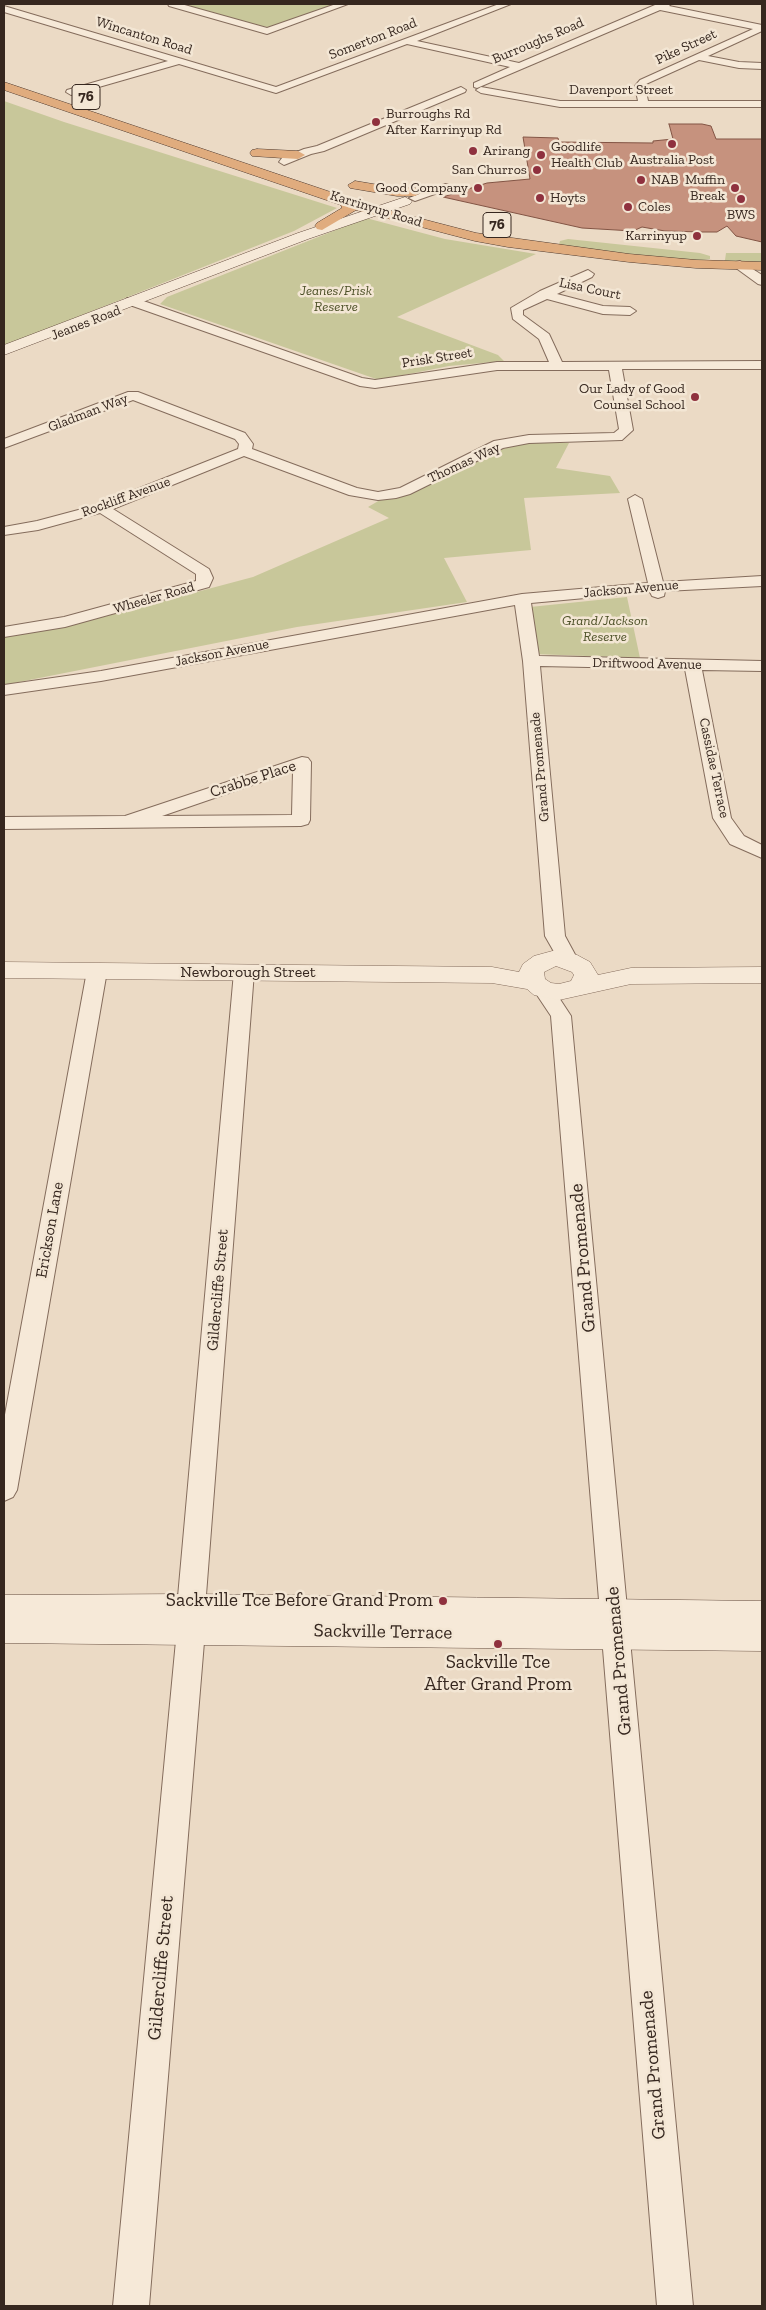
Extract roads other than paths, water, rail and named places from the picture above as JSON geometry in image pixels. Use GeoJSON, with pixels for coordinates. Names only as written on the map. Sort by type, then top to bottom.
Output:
{"type":"FeatureCollection","features":[{"type":"Feature","properties":{"kind":"highway","name":"Karrinyup Road"},"geometry":{"type":"LineString","coordinates":[[4,86],[372,210],[475,237],[570,251],[696,264],[762,266]]}},
{"type":"Feature","properties":{"kind":"highway","name":"76"},"geometry":{"type":"LineString","coordinates":[[58,87],[89,98]]}},
{"type":"Feature","properties":{"kind":"highway"},"geometry":{"type":"LineString","coordinates":[[163,138],[257,164],[300,162]]}},
{"type":"Feature","properties":{"kind":"highway"},"geometry":{"type":"LineString","coordinates":[[241,147],[284,162]]}},
{"type":"Feature","properties":{"kind":"highway"},"geometry":{"type":"LineString","coordinates":[[257,153],[300,162]]}},
{"type":"Feature","properties":{"kind":"highway"},"geometry":{"type":"LineString","coordinates":[[284,162],[276,168],[280,174],[317,187],[324,194]]}},
{"type":"Feature","properties":{"kind":"highway","name":"Karrinyup Road"},"geometry":{"type":"LineString","coordinates":[[338,180],[411,200]]}},
{"type":"Feature","properties":{"kind":"highway"},"geometry":{"type":"LineString","coordinates":[[355,185],[397,192],[411,200]]}},
{"type":"Feature","properties":{"kind":"highway"},"geometry":{"type":"LineString","coordinates":[[322,226],[349,210],[349,206],[344,200]]}},
{"type":"Feature","properties":{"kind":"highway"},"geometry":{"type":"LineString","coordinates":[[354,220],[376,218],[475,237]]}},
{"type":"Feature","properties":{"kind":"highway"},"geometry":{"type":"LineString","coordinates":[[550,234],[566,236]]}},
{"type":"Feature","properties":{"kind":"highway"},"geometry":{"type":"LineString","coordinates":[[570,251],[553,244],[552,240],[585,238]]}},
{"type":"Feature","properties":{"kind":"highway"},"geometry":{"type":"LineString","coordinates":[[696,264],[714,258],[719,254],[719,249]]}},
{"type":"Feature","properties":{"kind":"main road","name":"Jeanes Road"},"geometry":{"type":"LineString","coordinates":[[303,236],[322,226],[411,200]]}},
{"type":"Feature","properties":{"kind":"main road","name":"Jeanes Road"},"geometry":{"type":"LineString","coordinates":[[4,350],[303,236],[354,220],[372,210]]}},
{"type":"Feature","properties":{"kind":"main road","name":"Jeanes Road"},"geometry":{"type":"LineString","coordinates":[[4,355],[134,302]]}},
{"type":"Feature","properties":{"kind":"main road","name":"Newborough Street"},"geometry":{"type":"LineString","coordinates":[[4,970],[539,974],[556,958],[576,976],[762,975]]}},
{"type":"Feature","properties":{"kind":"main road","name":"Newborough Street"},"geometry":{"type":"LineString","coordinates":[[539,974],[559,992],[576,976]]}},
{"type":"Feature","properties":{"kind":"main road","name":"Sackville Terrace"},"geometry":{"type":"LineString","coordinates":[[4,1609],[191,1619],[615,1624],[762,1636]]}},
{"type":"Feature","properties":{"kind":"main road","name":"Sackville Terrace"},"geometry":{"type":"LineString","coordinates":[[615,1624],[762,1615]]}},
{"type":"Feature","properties":{"kind":"main road","name":"Sackville Terrace"},"geometry":{"type":"LineString","coordinates":[[4,1628],[191,1619]]}},
{"type":"Feature","properties":{"kind":"street"},"geometry":{"type":"LineString","coordinates":[[172,4],[267,30],[344,4]]}},
{"type":"Feature","properties":{"kind":"street","name":"Somerton Road"},"geometry":{"type":"LineString","coordinates":[[276,90],[507,4]]}},
{"type":"Feature","properties":{"kind":"street"},"geometry":{"type":"LineString","coordinates":[[662,6],[762,28]]}},
{"type":"Feature","properties":{"kind":"street","name":"Burroughs Road"},"geometry":{"type":"LineString","coordinates":[[320,149],[462,90],[459,87],[462,85],[479,87],[518,66],[662,6]]}},
{"type":"Feature","properties":{"kind":"street","name":"Wincanton Road"},"geometry":{"type":"LineString","coordinates":[[4,8],[276,90]]}},
{"type":"Feature","properties":{"kind":"street","name":"Pike Street"},"geometry":{"type":"LineString","coordinates":[[644,104],[640,86],[643,82],[762,28]]}},
{"type":"Feature","properties":{"kind":"street"},"geometry":{"type":"LineString","coordinates":[[405,42],[518,66]]}},
{"type":"Feature","properties":{"kind":"street"},"geometry":{"type":"LineString","coordinates":[[698,57],[739,66],[762,66]]}},
{"type":"Feature","properties":{"kind":"street"},"geometry":{"type":"LineString","coordinates":[[71,92],[179,61]]}},
{"type":"Feature","properties":{"kind":"street","name":"Davenport Street"},"geometry":{"type":"LineString","coordinates":[[479,87],[554,104],[762,104]]}},
{"type":"Feature","properties":{"kind":"street"},"geometry":{"type":"LineString","coordinates":[[300,162],[320,149]]}},
{"type":"Feature","properties":{"kind":"street"},"geometry":{"type":"LineString","coordinates":[[284,162],[294,162],[317,153],[320,149]]}},
{"type":"Feature","properties":{"kind":"street"},"geometry":{"type":"LineString","coordinates":[[411,200],[445,188]]}},
{"type":"Feature","properties":{"kind":"street"},"geometry":{"type":"LineString","coordinates":[[740,265],[762,281]]}},
{"type":"Feature","properties":{"kind":"street"},"geometry":{"type":"LineString","coordinates":[[556,365],[550,345],[544,337],[517,316],[517,308],[588,274]]}},
{"type":"Feature","properties":{"kind":"street","name":"Lisa Court"},"geometry":{"type":"LineString","coordinates":[[544,294],[603,310],[630,311]]}},
{"type":"Feature","properties":{"kind":"street","name":"Prisk Street"},"geometry":{"type":"LineString","coordinates":[[134,302],[360,382],[375,384],[442,372],[497,366],[762,365]]}},
{"type":"Feature","properties":{"kind":"street","name":"Thomas Way"},"geometry":{"type":"LineString","coordinates":[[244,451],[354,492],[378,496],[396,494],[499,444],[529,439],[617,437],[626,430],[626,421],[614,366]]}},
{"type":"Feature","properties":{"kind":"street","name":"Gladman Way"},"geometry":{"type":"LineString","coordinates":[[4,444],[133,395],[240,436],[246,444],[244,451]]}},
{"type":"Feature","properties":{"kind":"street","name":"Rockliff Avenue"},"geometry":{"type":"LineString","coordinates":[[4,531],[38,525],[102,508],[244,451]]}},
{"type":"Feature","properties":{"kind":"street"},"geometry":{"type":"LineString","coordinates":[[635,499],[657,590]]}},
{"type":"Feature","properties":{"kind":"street","name":"Wheeler Road"},"geometry":{"type":"LineString","coordinates":[[4,632],[65,622],[203,584],[205,578],[203,572],[102,508]]}},
{"type":"Feature","properties":{"kind":"street","name":"Jackson Avenue"},"geometry":{"type":"LineString","coordinates":[[4,692],[101,676],[440,613],[522,603],[762,581]]}},
{"type":"Feature","properties":{"kind":"street","name":"Jackson Avenue"},"geometry":{"type":"LineString","coordinates":[[657,590],[762,588]]}},
{"type":"Feature","properties":{"kind":"street","name":"Grand Promenade"},"geometry":{"type":"LineString","coordinates":[[522,603],[531,661],[555,936],[576,976]]}},
{"type":"Feature","properties":{"kind":"street","name":"Driftwood Avenue"},"geometry":{"type":"LineString","coordinates":[[531,661],[762,666]]}},
{"type":"Feature","properties":{"kind":"street","name":"Cassidae Terrace"},"geometry":{"type":"LineString","coordinates":[[693,665],[722,818],[737,840],[762,852]]}},
{"type":"Feature","properties":{"kind":"street","name":"Crabbe Place"},"geometry":{"type":"LineString","coordinates":[[4,823],[130,822],[301,820],[302,762],[130,822]]}},
{"type":"Feature","properties":{"kind":"street"},"geometry":{"type":"LineString","coordinates":[[539,974],[555,936]]}},
{"type":"Feature","properties":{"kind":"street","name":"Erickson Lane"},"geometry":{"type":"LineString","coordinates":[[4,1490],[97,971]]}},
{"type":"Feature","properties":{"kind":"street","name":"Gildercliffe Street"},"geometry":{"type":"LineString","coordinates":[[131,2306],[191,1619],[244,972]]}},
{"type":"Feature","properties":{"kind":"street","name":"Grand Promenade"},"geometry":{"type":"LineString","coordinates":[[539,974],[561,1016],[674,2306]]}},
{"type":"Feature","properties":{"kind":"street"},"geometry":{"type":"LineString","coordinates":[[561,1016],[576,976]]}},
{"type":"Feature","properties":{"kind":"place","name":"Burroughs Rd After Karrinyup Rd"},"geometry":{"type":"Point","coordinates":[376,122]}},
{"type":"Feature","properties":{"kind":"place","name":"Australia Post"},"geometry":{"type":"Point","coordinates":[672,144]}},
{"type":"Feature","properties":{"kind":"place","name":"Arirang"},"geometry":{"type":"Point","coordinates":[473,151]}},
{"type":"Feature","properties":{"kind":"place","name":"Goodlife Health Club"},"geometry":{"type":"Point","coordinates":[541,155]}},
{"type":"Feature","properties":{"kind":"place","name":"San Churros"},"geometry":{"type":"Point","coordinates":[537,170]}},
{"type":"Feature","properties":{"kind":"place","name":"NAB"},"geometry":{"type":"Point","coordinates":[641,180]}},
{"type":"Feature","properties":{"kind":"place","name":"Good Company"},"geometry":{"type":"Point","coordinates":[478,188]}},
{"type":"Feature","properties":{"kind":"place","name":"Muffin Break"},"geometry":{"type":"Point","coordinates":[735,188]}},
{"type":"Feature","properties":{"kind":"place","name":"Hoyts"},"geometry":{"type":"Point","coordinates":[540,198]}},
{"type":"Feature","properties":{"kind":"place","name":"BWS"},"geometry":{"type":"Point","coordinates":[741,199]}},
{"type":"Feature","properties":{"kind":"place","name":"Coles"},"geometry":{"type":"Point","coordinates":[628,207]}},
{"type":"Feature","properties":{"kind":"place","name":"Karrinyup"},"geometry":{"type":"Point","coordinates":[697,236]}},
{"type":"Feature","properties":{"kind":"place","name":"Our Lady of Good Counsel School"},"geometry":{"type":"Point","coordinates":[695,397]}},
{"type":"Feature","properties":{"kind":"place","name":"Sackville Tce Before Grand Prom"},"geometry":{"type":"Point","coordinates":[443,1601]}},
{"type":"Feature","properties":{"kind":"place","name":"Sackville Tce After Grand Prom"},"geometry":{"type":"Point","coordinates":[498,1644]}},
{"type":"Feature","properties":{"kind":"park label","name":"Jeanes/Prisk Reserve"},"geometry":{"type":"Point","coordinates":[336,300]}},
{"type":"Feature","properties":{"kind":"park label","name":"Grand/Jackson Reserve"},"geometry":{"type":"Point","coordinates":[605,630]}}]}
